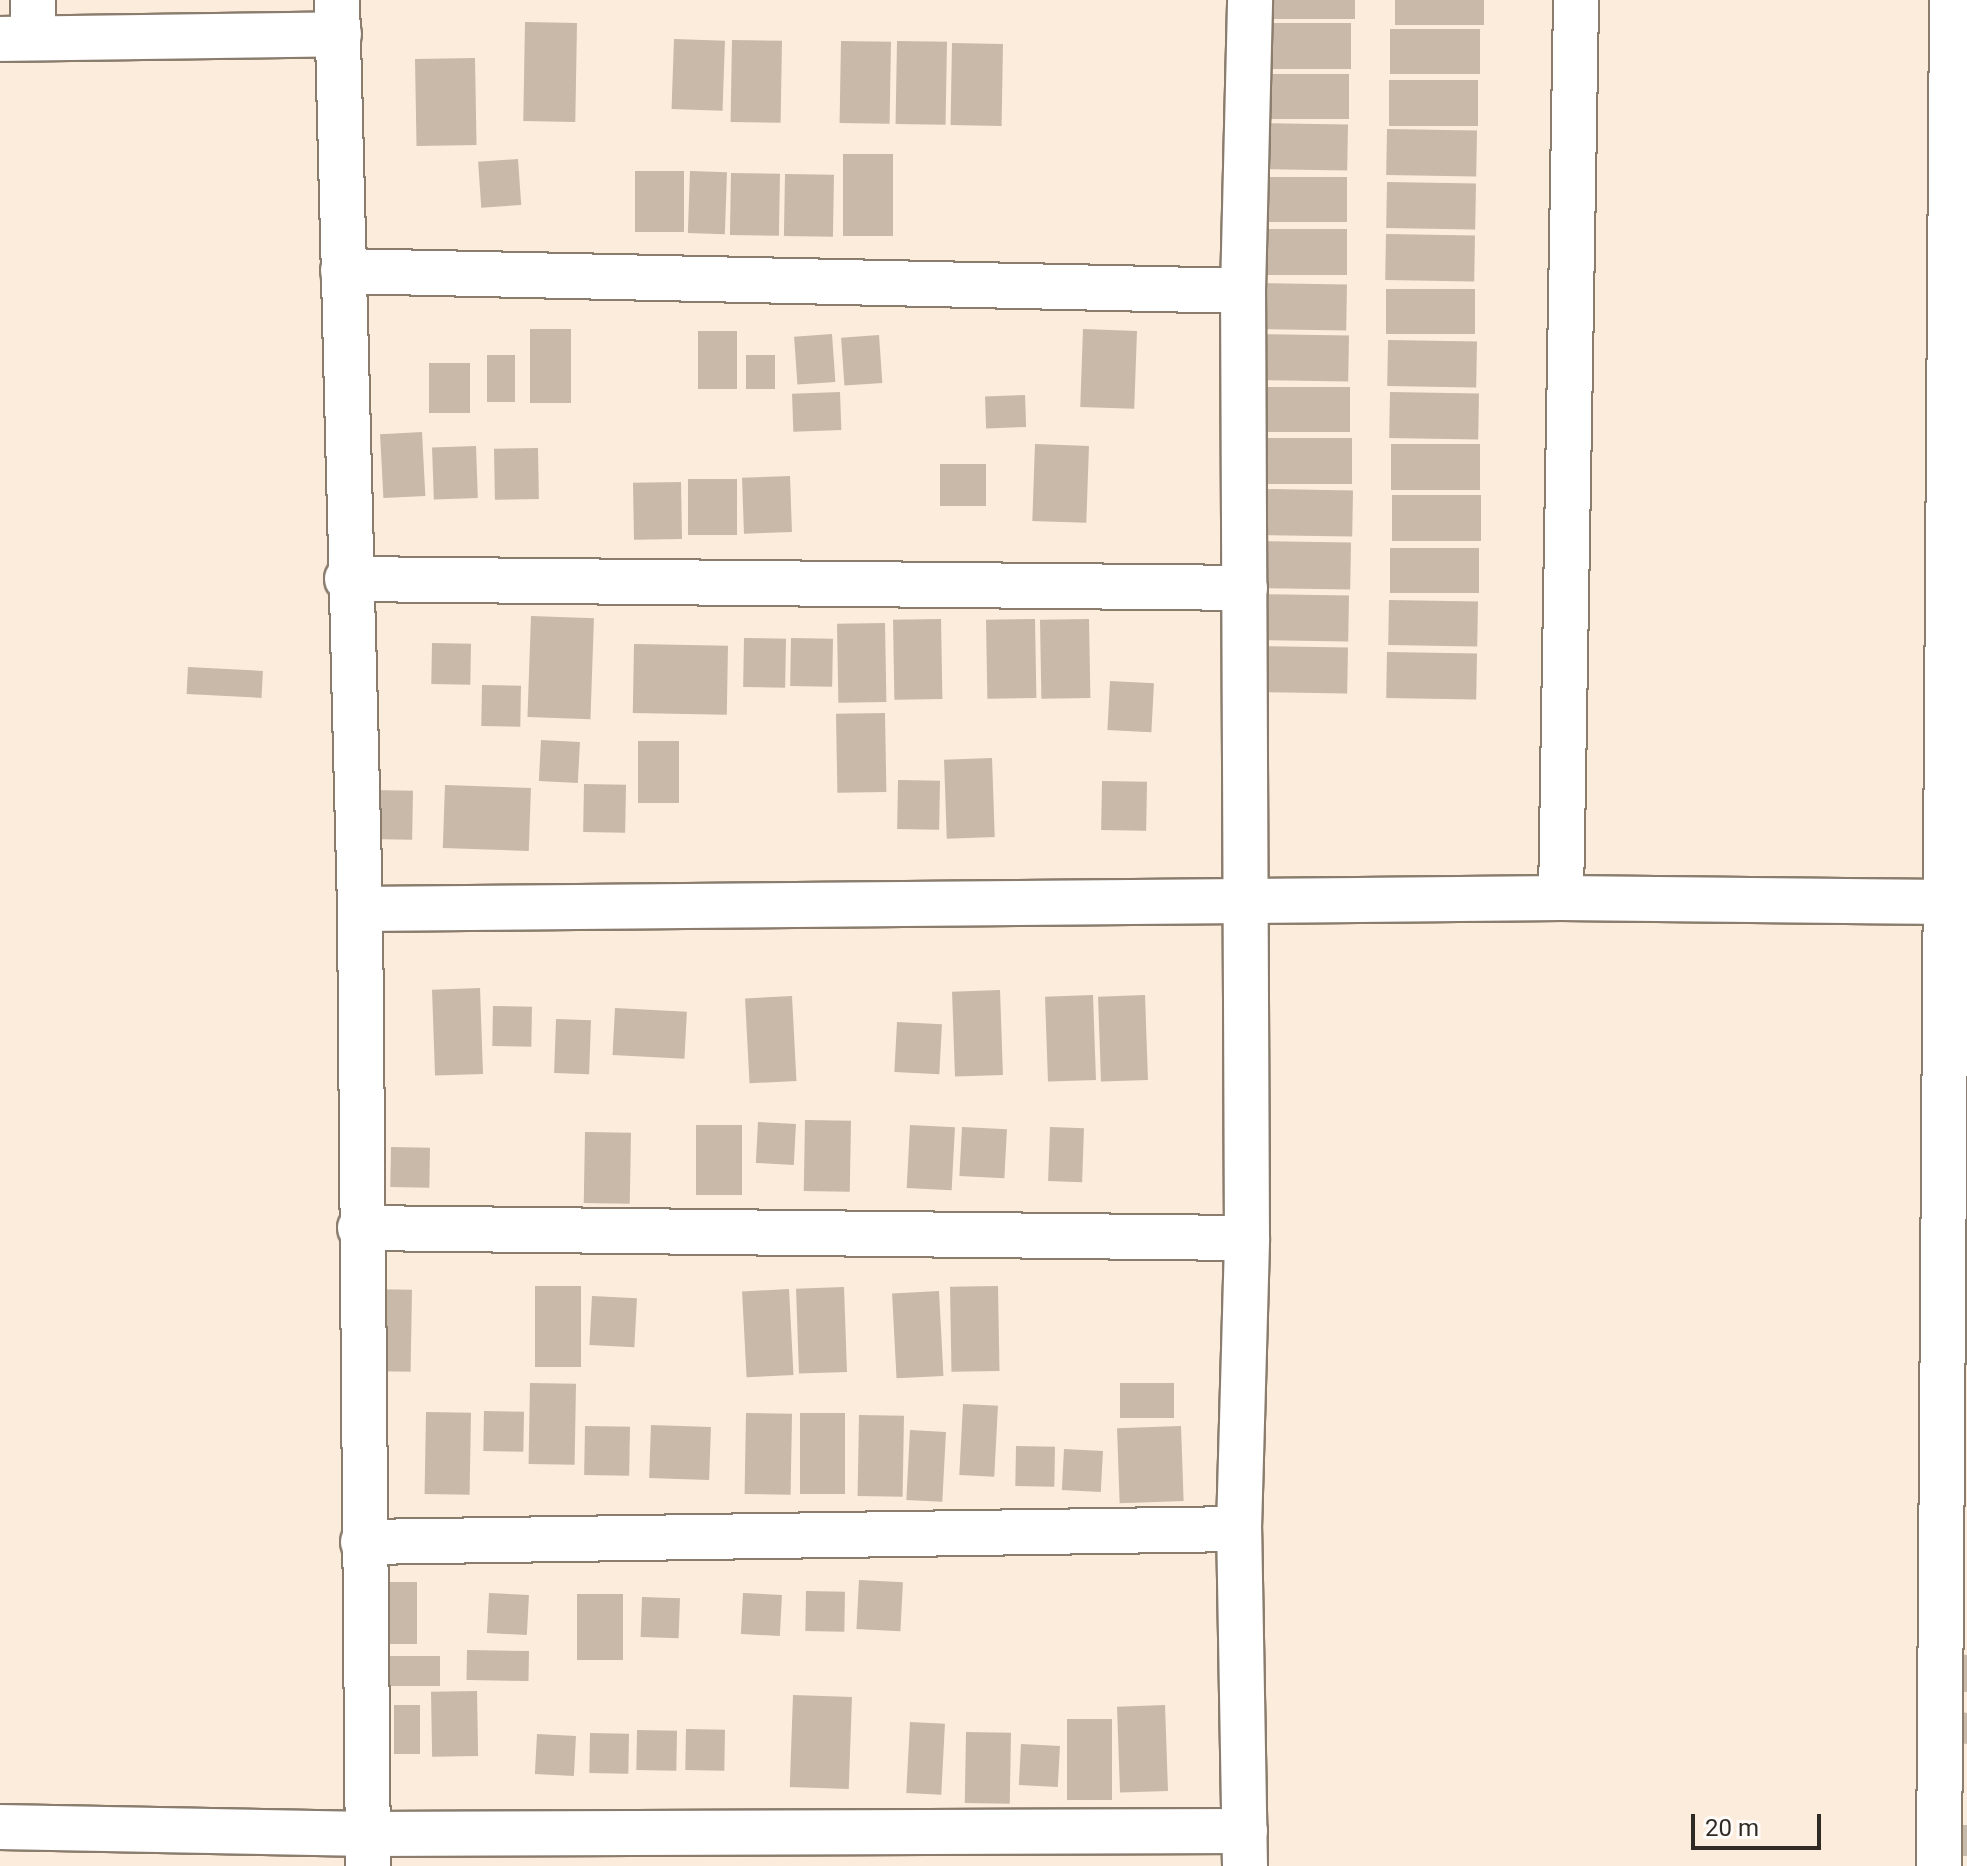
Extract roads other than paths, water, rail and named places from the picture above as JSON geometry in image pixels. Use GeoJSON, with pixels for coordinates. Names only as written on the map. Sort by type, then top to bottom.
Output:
{"type":"FeatureCollection","features":[{"type":"Feature","properties":{"kind":"street"},"geometry":{"type":"LineString","coordinates":[[0,1827],[368,1850],[1245,1849],[1239,1529],[1247,1238],[1243,291],[1250,0]]}},
{"type":"Feature","properties":{"kind":"street"},"geometry":{"type":"LineString","coordinates":[[1561,898],[1576,0]]}},
{"type":"Feature","properties":{"kind":"street"},"geometry":{"type":"LineString","coordinates":[[1939,1866],[1950,902],[1952,0]]}},
{"type":"Feature","properties":{"kind":"street"},"geometry":{"type":"LineString","coordinates":[[22,26],[338,17],[347,579],[360,909],[360,1228],[368,1850]]}},
{"type":"Feature","properties":{"kind":"street"},"geometry":{"type":"LineString","coordinates":[[343,271],[1243,291]]}},
{"type":"Feature","properties":{"kind":"street"},"geometry":{"type":"LineString","coordinates":[[347,579],[1245,588]]}},
{"type":"Feature","properties":{"kind":"street"},"geometry":{"type":"LineString","coordinates":[[360,909],[1561,898],[1950,902]]}},
{"type":"Feature","properties":{"kind":"street"},"geometry":{"type":"LineString","coordinates":[[360,1228],[1247,1238]]}},
{"type":"Feature","properties":{"kind":"street"},"geometry":{"type":"LineString","coordinates":[[363,1542],[1239,1529]]}}]}
